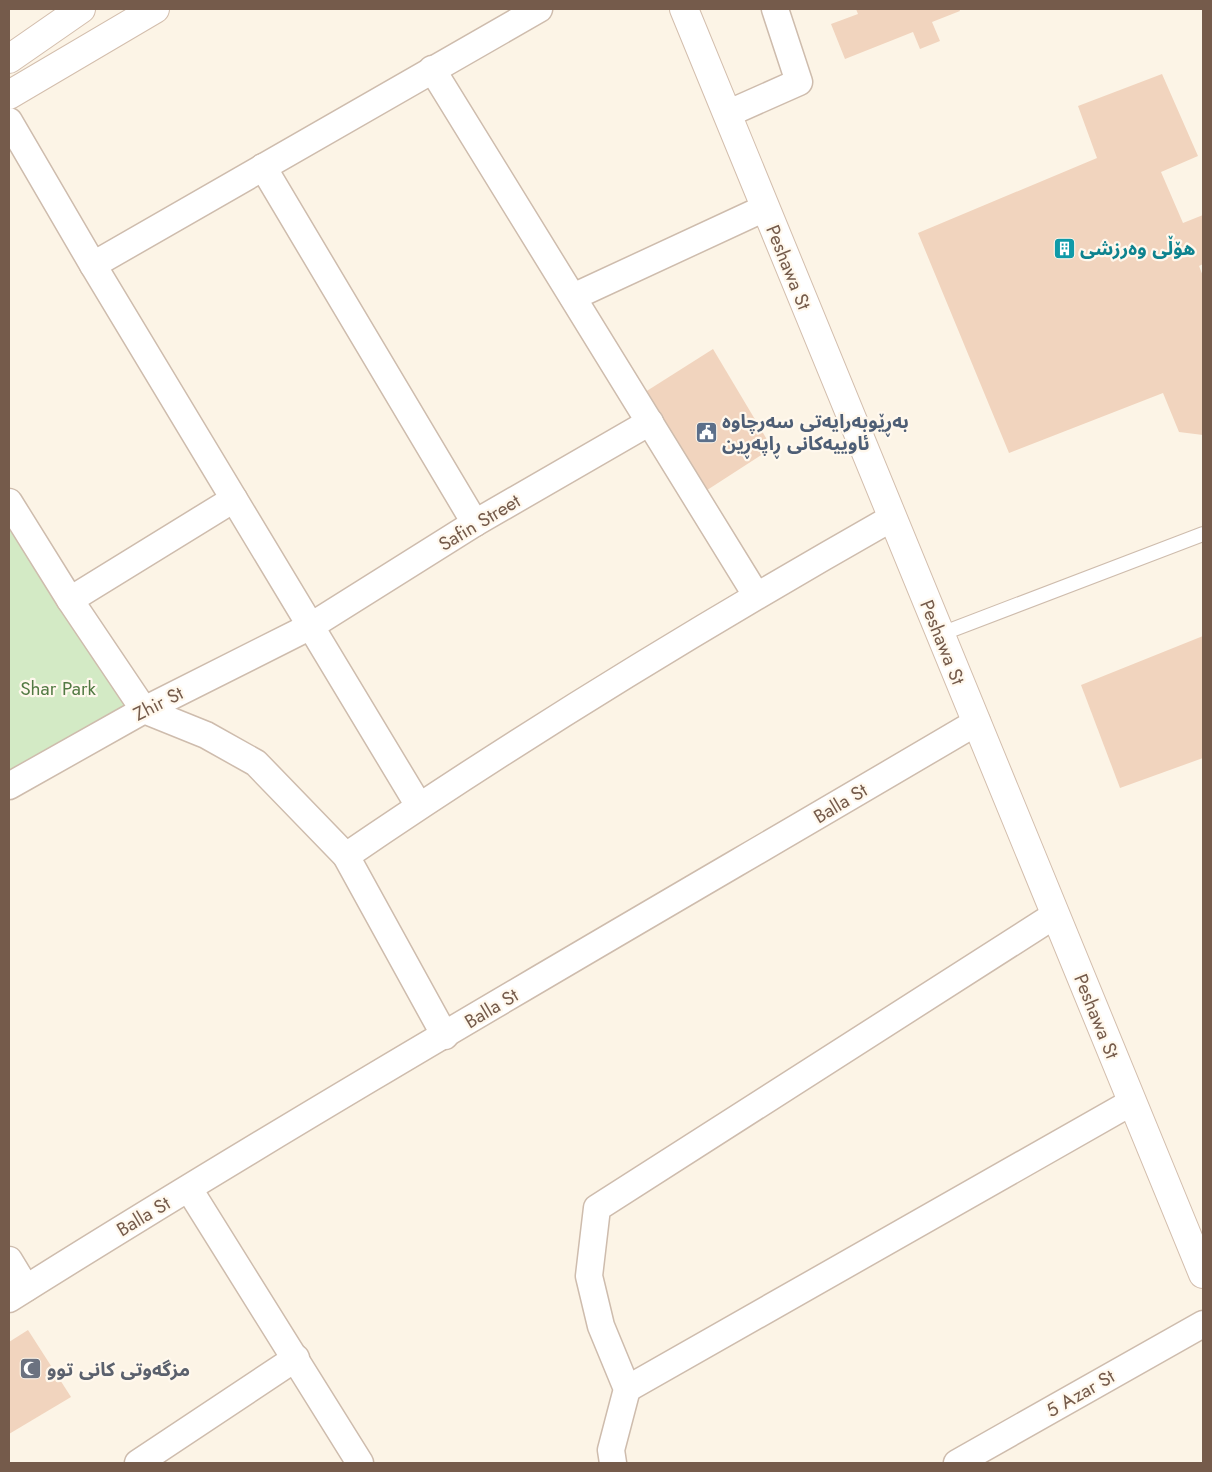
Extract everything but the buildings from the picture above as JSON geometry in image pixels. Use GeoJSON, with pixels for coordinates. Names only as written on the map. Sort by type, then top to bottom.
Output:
{"type":"FeatureCollection","features":[{"type":"Feature","properties":{"kind":"street"},"geometry":{"type":"LineString","coordinates":[[9,59],[82,9]]}},
{"type":"Feature","properties":{"kind":"street"},"geometry":{"type":"LineString","coordinates":[[9,95],[155,9]]}},
{"type":"Feature","properties":{"kind":"street"},"geometry":{"type":"LineString","coordinates":[[93,265],[539,9]]}},
{"type":"Feature","properties":{"kind":"street","name":"Peshawa St"},"geometry":{"type":"LineString","coordinates":[[684,9],[1203,1274]]}},
{"type":"Feature","properties":{"kind":"street"},"geometry":{"type":"LineString","coordinates":[[726,114],[799,82],[775,9]]}},
{"type":"Feature","properties":{"kind":"street"},"geometry":{"type":"LineString","coordinates":[[432,69],[756,595]]}},
{"type":"Feature","properties":{"kind":"street"},"geometry":{"type":"LineString","coordinates":[[9,121],[93,265],[419,806]]}},
{"type":"Feature","properties":{"kind":"street"},"geometry":{"type":"LineString","coordinates":[[263,167],[475,523]]}},
{"type":"Feature","properties":{"kind":"street"},"geometry":{"type":"LineString","coordinates":[[573,297],[765,208]]}},
{"type":"Feature","properties":{"kind":"street","name":"Safin Street"},"geometry":{"type":"LineString","coordinates":[[311,626],[475,523],[650,422]]}},
{"type":"Feature","properties":{"kind":"street"},"geometry":{"type":"LineString","coordinates":[[70,600],[234,500]]}},
{"type":"Feature","properties":{"kind":"street"},"geometry":{"type":"LineString","coordinates":[[9,502],[70,600],[144,710],[206,735],[256,763],[346,856],[445,1036]]}},
{"type":"Feature","properties":{"kind":"street"},"geometry":{"type":"LineString","coordinates":[[346,856],[419,806],[756,595],[892,518]]}},
{"type":"Feature","properties":{"kind":"street","name":"Zhir St"},"geometry":{"type":"LineString","coordinates":[[9,786],[144,710],[311,626]]}},
{"type":"Feature","properties":{"kind":"street","name":"Balla St"},"geometry":{"type":"LineString","coordinates":[[17,1294],[189,1188],[977,722]]}},
{"type":"Feature","properties":{"kind":"street"},"geometry":{"type":"LineString","coordinates":[[613,1463],[611,1450],[627,1389],[601,1326],[589,1276],[597,1208],[1055,914]]}},
{"type":"Feature","properties":{"kind":"street"},"geometry":{"type":"LineString","coordinates":[[627,1389],[1132,1102]]}},
{"type":"Feature","properties":{"kind":"street"},"geometry":{"type":"LineString","coordinates":[[189,1188],[360,1463]]}},
{"type":"Feature","properties":{"kind":"street"},"geometry":{"type":"LineString","coordinates":[[9,1260],[17,1294]]}},
{"type":"Feature","properties":{"kind":"street","name":"5 Azar St"},"geometry":{"type":"LineString","coordinates":[[957,1463],[1203,1324]]}},
{"type":"Feature","properties":{"kind":"street"},"geometry":{"type":"LineString","coordinates":[[138,1463],[296,1358]]}},
{"type":"Feature","properties":{"kind":"lane"},"geometry":{"type":"LineString","coordinates":[[940,634],[1203,534]]}},
{"type":"Feature","properties":{"kind":"green space","name":"Shar Park"},"geometry":{"type":"Polygon","coordinates":[[[9,511],[126,706],[9,772],[9,511]]]}},
{"type":"Feature","properties":{"kind":"place","name":"هۆڵی وەرزشی"},"geometry":{"type":"Point","coordinates":[1064,248]}},
{"type":"Feature","properties":{"kind":"place","name":"بەڕێوبەرایەتی سەرچاوە ئاوییەکانی ڕاپەڕین"},"geometry":{"type":"Point","coordinates":[706,432]}},
{"type":"Feature","properties":{"kind":"place","name":"مزگەوتی کانی توو"},"geometry":{"type":"Point","coordinates":[31,1369]}}]}
